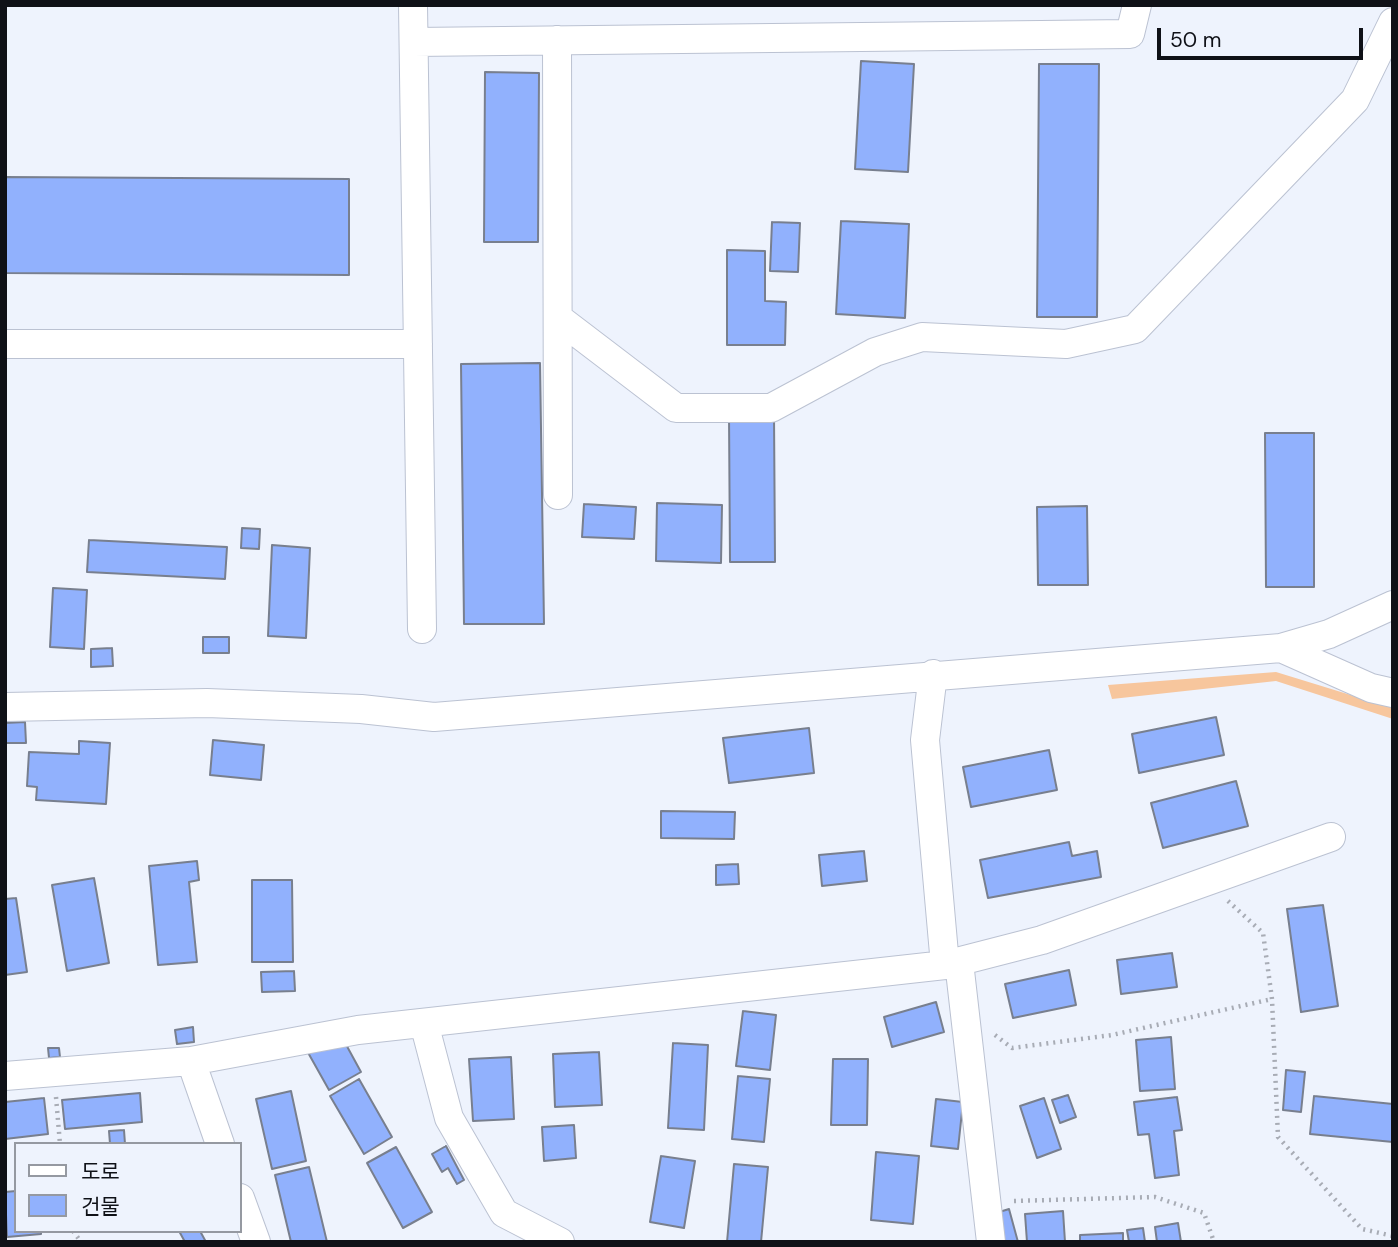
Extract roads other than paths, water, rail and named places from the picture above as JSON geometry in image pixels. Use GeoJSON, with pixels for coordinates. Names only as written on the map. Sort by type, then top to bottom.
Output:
{"type":"FeatureCollection","features":[{"type":"Feature","properties":{"kind":"street"},"geometry":{"type":"LineString","coordinates":[[413,5],[422,629]]}},
{"type":"Feature","properties":{"kind":"street"},"geometry":{"type":"LineString","coordinates":[[414,42],[1130,34],[1137,5]]}},
{"type":"Feature","properties":{"kind":"street"},"geometry":{"type":"LineString","coordinates":[[558,318],[676,408],[771,408],[875,352],[922,337],[1066,344],[1135,329],[1355,100],[1393,22]]}},
{"type":"Feature","properties":{"kind":"street"},"geometry":{"type":"LineString","coordinates":[[557,40],[558,495]]}},
{"type":"Feature","properties":{"kind":"street"},"geometry":{"type":"LineString","coordinates":[[5,344],[418,344]]}},
{"type":"Feature","properties":{"kind":"street"},"geometry":{"type":"LineString","coordinates":[[5,707],[206,702],[360,709],[434,718],[933,674],[1281,648],[1329,634],[1393,605]]}},
{"type":"Feature","properties":{"kind":"street"},"geometry":{"type":"LineString","coordinates":[[1281,648],[1371,688],[1393,693]]}},
{"type":"Feature","properties":{"kind":"street"},"geometry":{"type":"LineString","coordinates":[[933,674],[925,740],[952,964],[965,1014],[991,1242]]}},
{"type":"Feature","properties":{"kind":"street"},"geometry":{"type":"LineString","coordinates":[[5,1076],[191,1061],[358,1030],[952,964],[1042,940],[1331,837]]}},
{"type":"Feature","properties":{"kind":"street"},"geometry":{"type":"LineString","coordinates":[[424,1023],[449,1118],[504,1213],[560,1242]]}},
{"type":"Feature","properties":{"kind":"street"},"geometry":{"type":"LineString","coordinates":[[191,1061],[219,1142]]}},
{"type":"Feature","properties":{"kind":"street"},"geometry":{"type":"LineString","coordinates":[[242,1204],[256,1242]]}}]}
